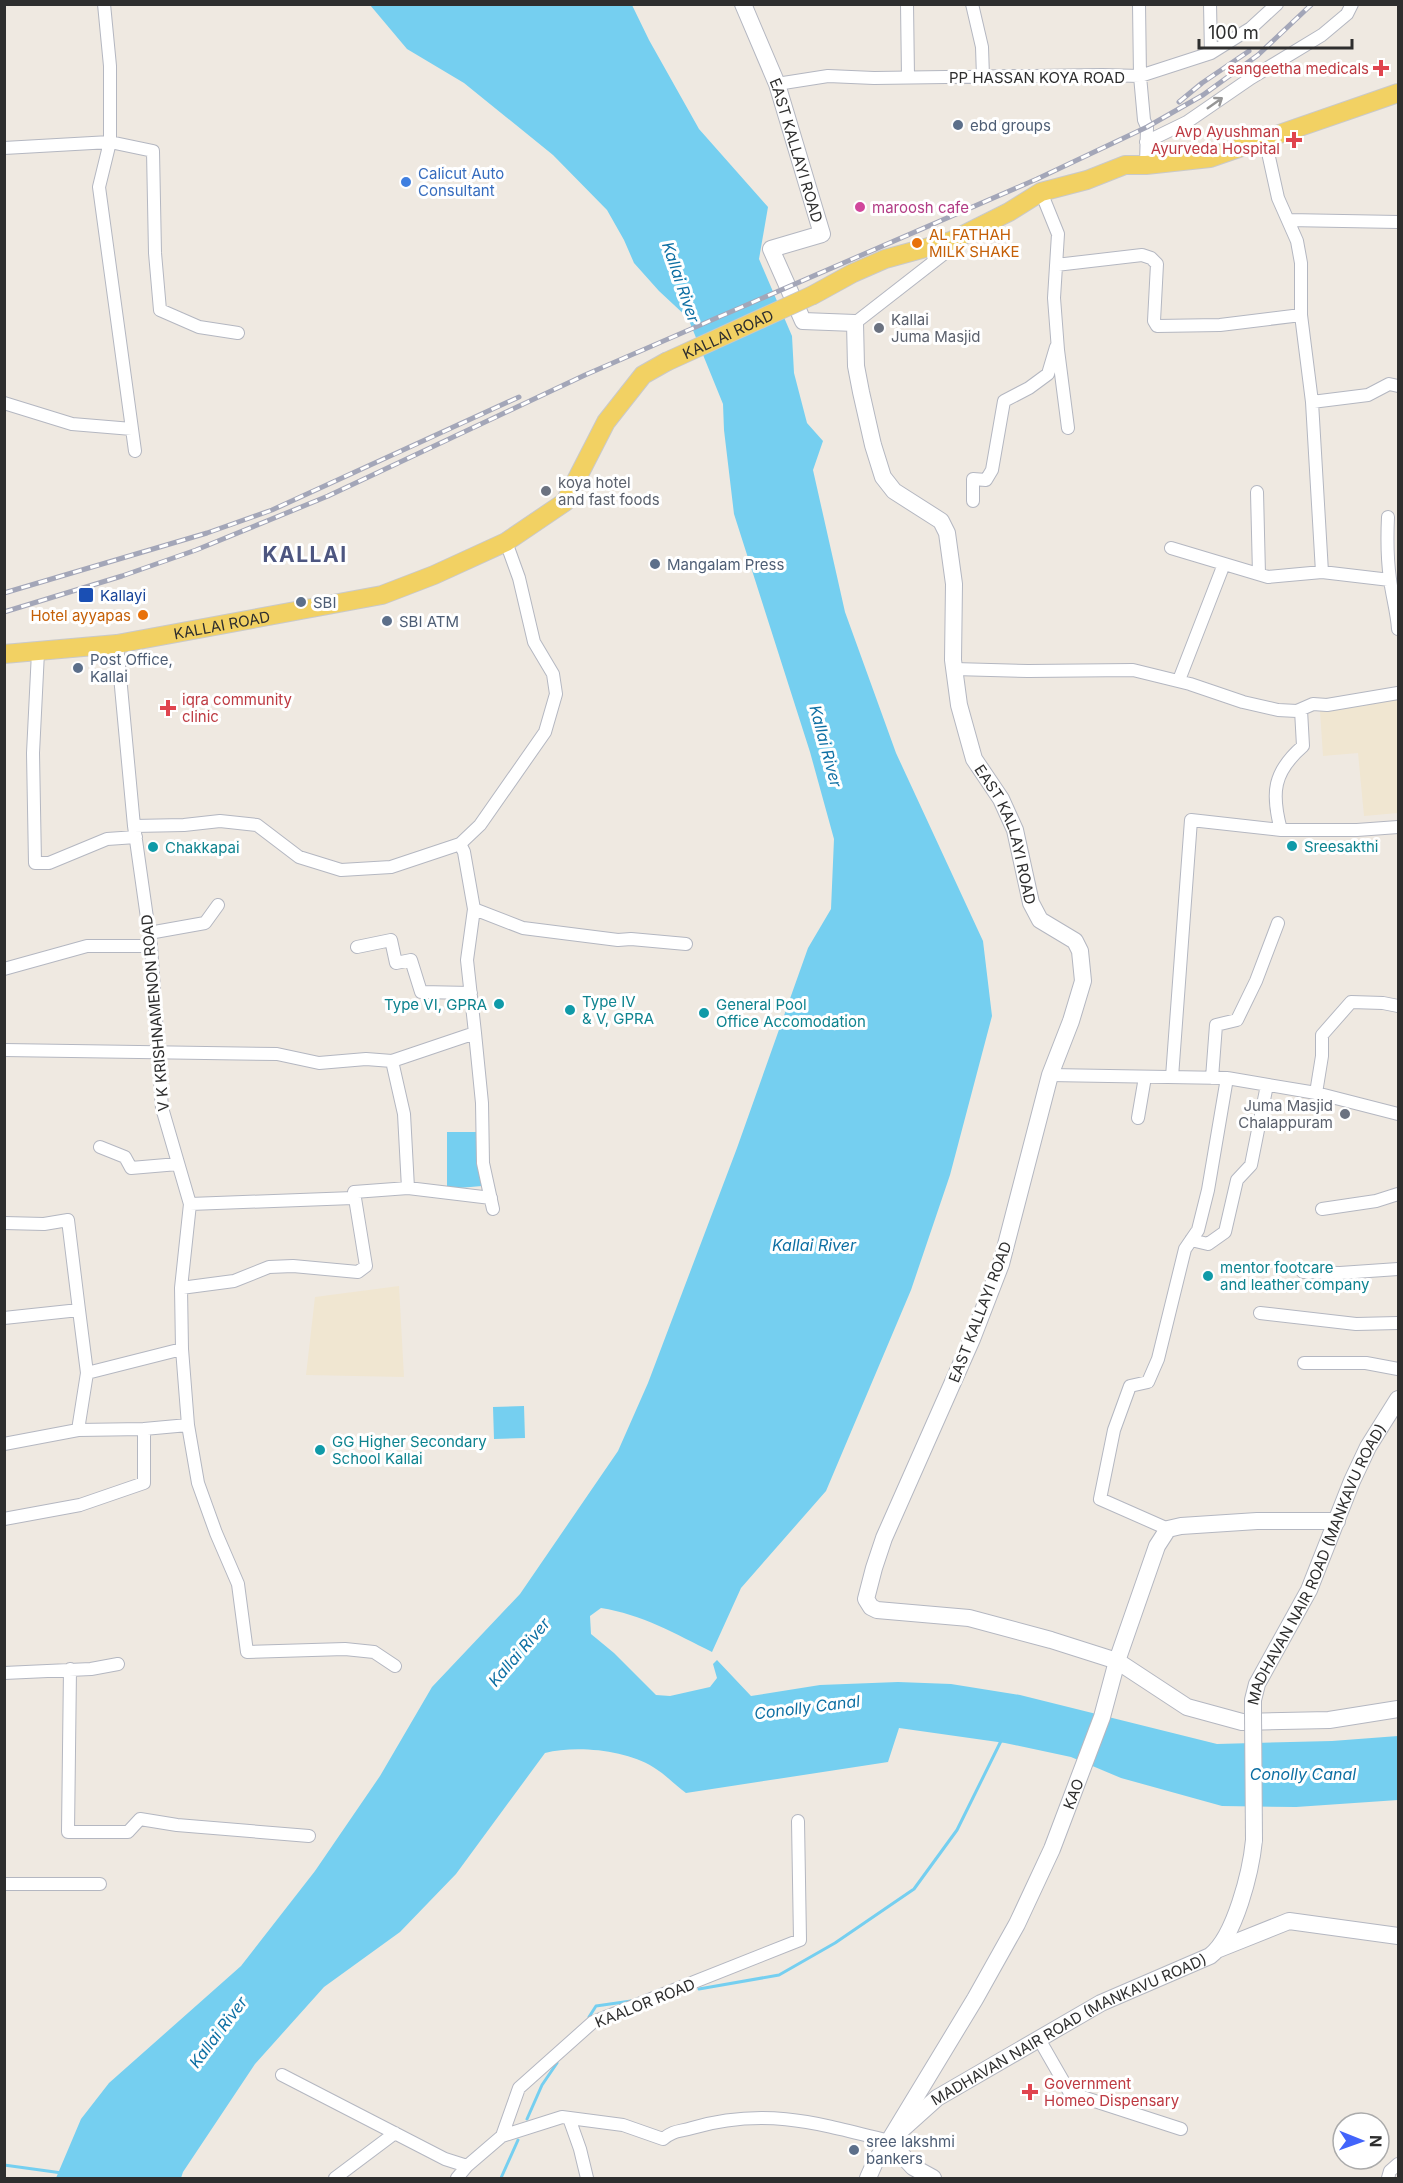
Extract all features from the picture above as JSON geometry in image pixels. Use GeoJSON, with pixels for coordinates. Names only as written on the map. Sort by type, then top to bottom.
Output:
{"type":"FeatureCollection","features":[{"type":"Feature","properties":{"kind":"main road","name":"KALLAI ROAD"},"geometry":{"type":"LineString","coordinates":[[4,654],[117,644],[382,594],[434,575],[506,542],[565,502],[606,422],[643,375],[666,362],[813,296],[853,273],[885,259],[951,241],[1009,212],[1041,192],[1087,180],[1125,165],[1210,158],[1398,96]]}},
{"type":"Feature","properties":{"kind":"street"},"geometry":{"type":"LineString","coordinates":[[104,4],[110,66],[110,142],[99,187],[135,451]]}},
{"type":"Feature","properties":{"kind":"street","name":"EAST KALLAYI ROAD"},"geometry":{"type":"LineString","coordinates":[[743,4],[777,84],[822,234],[771,249],[803,321],[855,323],[856,366],[873,446],[883,477],[894,491],[941,521],[947,533],[954,584],[954,669],[959,705],[974,759],[1000,799],[1015,830],[1031,903],[1040,920],[1075,941],[1080,951],[1083,981],[1071,1021],[1050,1075],[1001,1264],[972,1339],[885,1538],[874,1568],[867,1599],[871,1607],[877,1610],[969,1618],[1117,1661],[1187,1707],[1248,1717],[1329,1720],[1398,1709]]}},
{"type":"Feature","properties":{"kind":"street"},"geometry":{"type":"LineString","coordinates":[[907,4],[908,78]]}},
{"type":"Feature","properties":{"kind":"street"},"geometry":{"type":"LineString","coordinates":[[972,4],[982,47],[983,77]]}},
{"type":"Feature","properties":{"kind":"street"},"geometry":{"type":"LineString","coordinates":[[1139,4],[1140,76],[1144,120],[1147,127],[1146,165]]}},
{"type":"Feature","properties":{"kind":"street"},"geometry":{"type":"LineString","coordinates":[[1210,4],[1211,53]]}},
{"type":"Feature","properties":{"kind":"street","name":"PP HASSAN KOYA ROAD"},"geometry":{"type":"LineString","coordinates":[[777,84],[828,76],[908,78],[1140,76],[1211,53],[1251,28],[1276,4]]}},
{"type":"Feature","properties":{"kind":"street"},"geometry":{"type":"LineString","coordinates":[[1146,142],[1187,122],[1251,78],[1322,35],[1347,14],[1352,4]]}},
{"type":"Feature","properties":{"kind":"street"},"geometry":{"type":"LineString","coordinates":[[1265,139],[1278,198],[1297,241],[1301,262],[1300,315],[1312,402],[1322,572]]}},
{"type":"Feature","properties":{"kind":"street"},"geometry":{"type":"LineString","coordinates":[[4,148],[110,142],[153,151],[155,253],[160,310],[199,327],[238,333]]}},
{"type":"Feature","properties":{"kind":"street"},"geometry":{"type":"LineString","coordinates":[[1041,192],[1058,234],[1054,298],[1057,343],[1068,428]]}},
{"type":"Feature","properties":{"kind":"street"},"geometry":{"type":"LineString","coordinates":[[1288,220],[1398,222]]}},
{"type":"Feature","properties":{"kind":"street"},"geometry":{"type":"LineString","coordinates":[[855,323],[971,231]]}},
{"type":"Feature","properties":{"kind":"street"},"geometry":{"type":"LineString","coordinates":[[1056,265],[1142,255],[1151,258],[1157,264],[1154,321],[1157,326],[1220,325],[1300,315]]}},
{"type":"Feature","properties":{"kind":"street"},"geometry":{"type":"LineString","coordinates":[[972,501],[973,479],[986,480],[992,470],[1004,401],[1029,388],[1048,374],[1057,343]]}},
{"type":"Feature","properties":{"kind":"street"},"geometry":{"type":"LineString","coordinates":[[1312,402],[1368,395],[1389,384],[1398,386]]}},
{"type":"Feature","properties":{"kind":"street"},"geometry":{"type":"LineString","coordinates":[[4,403],[72,424],[132,429]]}},
{"type":"Feature","properties":{"kind":"street"},"geometry":{"type":"LineString","coordinates":[[1257,492],[1259,574]]}},
{"type":"Feature","properties":{"kind":"street"},"geometry":{"type":"LineString","coordinates":[[1388,518],[1387,544],[1390,580],[1396,597],[1398,629]]}},
{"type":"Feature","properties":{"kind":"street"},"geometry":{"type":"LineString","coordinates":[[38,652],[33,753],[34,863],[49,863],[107,839],[135,832],[220,821],[257,825],[299,857],[341,870],[391,867],[460,844],[480,825],[545,732],[556,694],[553,674],[534,642],[519,578],[506,542]]}},
{"type":"Feature","properties":{"kind":"street"},"geometry":{"type":"LineString","coordinates":[[1171,548],[1268,577],[1322,572],[1390,580]]}},
{"type":"Feature","properties":{"kind":"street"},"geometry":{"type":"LineString","coordinates":[[1179,680],[1224,564]]}},
{"type":"Feature","properties":{"kind":"street","name":"V K KRISHNAMENON ROAD"},"geometry":{"type":"LineString","coordinates":[[117,644],[135,832],[150,939],[162,1108],[190,1204],[181,1288],[182,1349],[188,1425],[198,1483],[238,1584],[247,1652],[345,1649],[374,1652],[395,1666]]}},
{"type":"Feature","properties":{"kind":"street"},"geometry":{"type":"LineString","coordinates":[[954,669],[1028,672],[1133,670],[1179,680],[1243,702],[1278,710],[1297,711],[1313,704],[1327,705],[1398,693]]}},
{"type":"Feature","properties":{"kind":"street"},"geometry":{"type":"LineString","coordinates":[[1281,830],[1275,808],[1277,783],[1288,759],[1303,747],[1301,710]]}},
{"type":"Feature","properties":{"kind":"street"},"geometry":{"type":"LineString","coordinates":[[1172,1077],[1191,820],[1281,830],[1357,830],[1398,827]]}},
{"type":"Feature","properties":{"kind":"street"},"geometry":{"type":"LineString","coordinates":[[181,1288],[234,1281],[269,1266],[358,1272],[366,1266],[353,1198],[354,1192],[408,1188],[492,1204],[483,1163],[482,1103],[467,960],[474,909],[464,852],[460,844]]}},
{"type":"Feature","properties":{"kind":"street"},"geometry":{"type":"LineString","coordinates":[[4,969],[87,946],[150,939],[205,923],[218,904]]}},
{"type":"Feature","properties":{"kind":"street"},"geometry":{"type":"LineString","coordinates":[[474,909],[523,928],[618,940],[686,944]]}},
{"type":"Feature","properties":{"kind":"street"},"geometry":{"type":"LineString","coordinates":[[1212,1078],[1216,1025],[1237,1020],[1256,981],[1278,923]]}},
{"type":"Feature","properties":{"kind":"street"},"geometry":{"type":"LineString","coordinates":[[357,947],[391,940],[396,963],[411,960],[421,992],[471,993]]}},
{"type":"Feature","properties":{"kind":"street"},"geometry":{"type":"LineString","coordinates":[[1316,1093],[1322,1056],[1322,1035],[1350,1002],[1398,1006]]}},
{"type":"Feature","properties":{"kind":"street"},"geometry":{"type":"LineString","coordinates":[[4,1050],[277,1054],[320,1063],[366,1059],[392,1061],[475,1033]]}},
{"type":"Feature","properties":{"kind":"street"},"geometry":{"type":"LineString","coordinates":[[392,1061],[404,1114],[408,1188]]}},
{"type":"Feature","properties":{"kind":"street"},"geometry":{"type":"LineString","coordinates":[[1050,1075],[1227,1078],[1316,1093],[1398,1114]]}},
{"type":"Feature","properties":{"kind":"street"},"geometry":{"type":"LineString","coordinates":[[1138,1118],[1145,1077]]}},
{"type":"Feature","properties":{"kind":"street"},"geometry":{"type":"LineString","coordinates":[[1227,1078],[1208,1190],[1198,1230],[1185,1249],[1158,1359],[1148,1382],[1130,1386],[1114,1430],[1100,1499],[1168,1529],[1237,1522],[1337,1521]]}},
{"type":"Feature","properties":{"kind":"street"},"geometry":{"type":"LineString","coordinates":[[1191,1240],[1208,1244],[1225,1232],[1237,1180],[1251,1165],[1267,1085]]}},
{"type":"Feature","properties":{"kind":"street"},"geometry":{"type":"LineString","coordinates":[[100,1147],[125,1157],[131,1168],[178,1164]]}},
{"type":"Feature","properties":{"kind":"street"},"geometry":{"type":"LineString","coordinates":[[1322,1209],[1376,1201],[1398,1194]]}},
{"type":"Feature","properties":{"kind":"street"},"geometry":{"type":"LineString","coordinates":[[190,1204],[353,1198]]}},
{"type":"Feature","properties":{"kind":"street"},"geometry":{"type":"LineString","coordinates":[[4,1223],[44,1224],[68,1220],[87,1373],[78,1430]]}},
{"type":"Feature","properties":{"kind":"street"},"geometry":{"type":"LineString","coordinates":[[1303,1272],[1398,1269]]}},
{"type":"Feature","properties":{"kind":"street"},"geometry":{"type":"LineString","coordinates":[[4,1318],[79,1310]]}},
{"type":"Feature","properties":{"kind":"street"},"geometry":{"type":"LineString","coordinates":[[1260,1313],[1356,1324],[1398,1323]]}},
{"type":"Feature","properties":{"kind":"street"},"geometry":{"type":"LineString","coordinates":[[87,1373],[182,1349]]}},
{"type":"Feature","properties":{"kind":"street"},"geometry":{"type":"LineString","coordinates":[[1304,1363],[1366,1363],[1398,1369]]}},
{"type":"Feature","properties":{"kind":"street","name":"MADHAVAN NAIR ROAD (MANKAVU ROAD)"},"geometry":{"type":"LineString","coordinates":[[868,2178],[889,2140],[937,2098],[1101,2003],[1210,1956],[1219,1949],[1243,1896],[1252,1858],[1254,1840],[1248,1717],[1257,1684],[1309,1590],[1352,1481],[1368,1447],[1398,1399]]}},
{"type":"Feature","properties":{"kind":"street"},"geometry":{"type":"LineString","coordinates":[[4,1444],[78,1430],[144,1429],[188,1425]]}},
{"type":"Feature","properties":{"kind":"street"},"geometry":{"type":"LineString","coordinates":[[4,1520],[80,1505],[144,1483],[144,1429]]}},
{"type":"Feature","properties":{"kind":"street","name":"KAO"},"geometry":{"type":"LineString","coordinates":[[889,2140],[975,1999],[1017,1924],[1052,1848],[1102,1717],[1117,1661],[1158,1546],[1168,1529]]}},
{"type":"Feature","properties":{"kind":"street"},"geometry":{"type":"LineString","coordinates":[[4,1673],[92,1669],[118,1664]]}},
{"type":"Feature","properties":{"kind":"street"},"geometry":{"type":"LineString","coordinates":[[70,1669],[68,1832],[128,1832],[140,1819],[177,1825],[309,1836]]}},
{"type":"Feature","properties":{"kind":"street","name":"KAALOR ROAD"},"geometry":{"type":"LineString","coordinates":[[457,2178],[467,2172],[502,2136],[519,2088],[593,2022],[800,1940],[798,1821]]}},
{"type":"Feature","properties":{"kind":"street"},"geometry":{"type":"LineString","coordinates":[[4,1884],[100,1884]]}},
{"type":"Feature","properties":{"kind":"street"},"geometry":{"type":"LineString","coordinates":[[1219,1949],[1289,1921],[1398,1936]]}},
{"type":"Feature","properties":{"kind":"street"},"geometry":{"type":"LineString","coordinates":[[1039,2039],[1070,2093],[1181,2129]]}},
{"type":"Feature","properties":{"kind":"street"},"geometry":{"type":"LineString","coordinates":[[282,2075],[467,2172]]}},
{"type":"Feature","properties":{"kind":"street"},"geometry":{"type":"LineString","coordinates":[[502,2136],[562,2117],[623,2125],[663,2139],[673,2131],[741,2118],[784,2118],[804,2120],[889,2140],[913,2167],[933,2178]]}},
{"type":"Feature","properties":{"kind":"street"},"geometry":{"type":"LineString","coordinates":[[569,2118],[580,2148],[587,2178]]}},
{"type":"Feature","properties":{"kind":"street"},"geometry":{"type":"LineString","coordinates":[[335,2178],[394,2133]]}},
{"type":"Feature","properties":{"kind":"street"},"geometry":{"type":"LineString","coordinates":[[1388,2178],[1390,2171],[1398,2164]]}},
{"type":"Feature","properties":{"kind":"shaded area"},"geometry":{"type":"Polygon","coordinates":[[[1398,698],[1398,813],[1364,816],[1358,753],[1323,756],[1320,711],[1398,698]]]}},
{"type":"Feature","properties":{"kind":"shaded area"},"geometry":{"type":"Polygon","coordinates":[[[399,1286],[404,1377],[306,1375],[315,1297],[399,1286]]]}},
{"type":"Feature","properties":{"kind":"water","name":"Kallai River"},"geometry":{"type":"Polygon","coordinates":[[[370,5],[632,5],[699,129],[768,207],[759,259],[792,336],[794,373],[807,423],[823,441],[813,470],[845,612],[896,753],[983,941],[992,1016],[950,1175],[911,1290],[826,1491],[741,1588],[712,1652],[644,1620],[601,1608],[590,1616],[591,1634],[614,1653],[656,1695],[670,1696],[710,1687],[717,1678],[713,1664],[717,1660],[751,1696],[820,1685],[898,1682],[951,1684],[1020,1695],[1217,1744],[1332,1741],[1398,1736],[1398,1800],[1296,1807],[1222,1806],[1121,1778],[1071,1757],[1005,1743],[899,1728],[888,1762],[686,1793],[642,1761],[615,1753],[571,1749],[545,1753],[456,1874],[400,1932],[324,1987],[255,2064],[181,2178],[56,2178],[81,2119],[109,2083],[241,1966],[315,1871],[380,1776],[432,1687],[520,1594],[618,1451],[648,1383],[737,1148],[808,948],[831,909],[834,839],[810,752],[734,514],[723,404],[688,318],[634,263],[607,210],[553,155],[464,83],[407,49],[370,5]]]}},
{"type":"Feature","properties":{"kind":"water"},"geometry":{"type":"Polygon","coordinates":[[[447,1132],[479,1132],[482,1186],[447,1189],[447,1132]]]}},
{"type":"Feature","properties":{"kind":"water"},"geometry":{"type":"Polygon","coordinates":[[[524,1406],[525,1438],[494,1439],[493,1407],[524,1406]]]}},
{"type":"Feature","properties":{"kind":"waterway"},"geometry":{"type":"LineString","coordinates":[[699,1989],[779,1975],[835,1943],[914,1889],[957,1830],[1001,1741]]}},
{"type":"Feature","properties":{"kind":"waterway"},"geometry":{"type":"LineString","coordinates":[[589,2017],[596,2006],[631,2001]]}},
{"type":"Feature","properties":{"kind":"waterway"},"geometry":{"type":"LineString","coordinates":[[527,2119],[542,2085],[557,2063]]}},
{"type":"Feature","properties":{"kind":"waterway"},"geometry":{"type":"LineString","coordinates":[[501,2178],[518,2140]]}},
{"type":"Feature","properties":{"kind":"waterway"},"geometry":{"type":"LineString","coordinates":[[4,2165],[62,2173]]}},
{"type":"Feature","properties":{"kind":"railway"},"geometry":{"type":"LineString","coordinates":[[4,612],[122,576],[196,550],[328,496],[585,375],[1037,179],[1147,127],[1203,95],[1258,55],[1312,4]]}},
{"type":"Feature","properties":{"kind":"railway"},"geometry":{"type":"LineString","coordinates":[[1179,102],[1202,83],[1249,51]]}},
{"type":"Feature","properties":{"kind":"railway"},"geometry":{"type":"LineString","coordinates":[[4,593],[207,533],[272,510],[519,397]]}},
{"type":"Feature","properties":{"kind":"place","name":"sangeetha medicals"},"geometry":{"type":"Point","coordinates":[1381,68]}},
{"type":"Feature","properties":{"kind":"place","name":"ebd groups"},"geometry":{"type":"Point","coordinates":[958,125]}},
{"type":"Feature","properties":{"kind":"place","name":"Avp Ayushman Ayurveda Hospital"},"geometry":{"type":"Point","coordinates":[1294,140]}},
{"type":"Feature","properties":{"kind":"place","name":"Calicut Auto Consultant"},"geometry":{"type":"Point","coordinates":[406,182]}},
{"type":"Feature","properties":{"kind":"place","name":"maroosh cafe"},"geometry":{"type":"Point","coordinates":[860,207]}},
{"type":"Feature","properties":{"kind":"place","name":"AL FATHAH MILK SHAKE"},"geometry":{"type":"Point","coordinates":[917,243]}},
{"type":"Feature","properties":{"kind":"place","name":"Kallai Juma Masjid"},"geometry":{"type":"Point","coordinates":[879,328]}},
{"type":"Feature","properties":{"kind":"place","name":"koya hotel and fast foods"},"geometry":{"type":"Point","coordinates":[546,491]}},
{"type":"Feature","properties":{"kind":"place","name":"Mangalam Press"},"geometry":{"type":"Point","coordinates":[655,564]}},
{"type":"Feature","properties":{"kind":"place","name":"Kallayi"},"geometry":{"type":"Point","coordinates":[86,595]}},
{"type":"Feature","properties":{"kind":"place","name":"SBI"},"geometry":{"type":"Point","coordinates":[301,602]}},
{"type":"Feature","properties":{"kind":"place","name":"Hotel ayyapas"},"geometry":{"type":"Point","coordinates":[143,615]}},
{"type":"Feature","properties":{"kind":"place","name":"SBI ATM"},"geometry":{"type":"Point","coordinates":[387,621]}},
{"type":"Feature","properties":{"kind":"place","name":"Post Office, Kallai"},"geometry":{"type":"Point","coordinates":[78,668]}},
{"type":"Feature","properties":{"kind":"place","name":"iqra community clinic"},"geometry":{"type":"Point","coordinates":[168,708]}},
{"type":"Feature","properties":{"kind":"place","name":"Sreesakthi"},"geometry":{"type":"Point","coordinates":[1292,846]}},
{"type":"Feature","properties":{"kind":"place","name":"Chakkapai"},"geometry":{"type":"Point","coordinates":[153,847]}},
{"type":"Feature","properties":{"kind":"place","name":"Type VI, GPRA"},"geometry":{"type":"Point","coordinates":[499,1004]}},
{"type":"Feature","properties":{"kind":"place","name":"Type IV & V, GPRA"},"geometry":{"type":"Point","coordinates":[570,1010]}},
{"type":"Feature","properties":{"kind":"place","name":"General Pool Office Accomodation"},"geometry":{"type":"Point","coordinates":[704,1013]}},
{"type":"Feature","properties":{"kind":"place","name":"Juma Masjid Chalappuram"},"geometry":{"type":"Point","coordinates":[1345,1114]}},
{"type":"Feature","properties":{"kind":"place","name":"mentor footcare and leather company"},"geometry":{"type":"Point","coordinates":[1208,1276]}},
{"type":"Feature","properties":{"kind":"place","name":"GG Higher Secondary School Kallai"},"geometry":{"type":"Point","coordinates":[320,1450]}},
{"type":"Feature","properties":{"kind":"place","name":"Government Homeo Dispensary"},"geometry":{"type":"Point","coordinates":[1030,2092]}},
{"type":"Feature","properties":{"kind":"place","name":"sree lakshmi bankers"},"geometry":{"type":"Point","coordinates":[854,2150]}},
{"type":"Feature","properties":{"kind":"district","name":"KALLAI"},"geometry":{"type":"Point","coordinates":[305,554]}},
{"type":"Feature","properties":{"kind":"water label","name":"Conolly Canal"},"geometry":{"type":"Point","coordinates":[807,1707]}},
{"type":"Feature","properties":{"kind":"water label","name":"Conolly Canal"},"geometry":{"type":"Point","coordinates":[1303,1774]}}]}
